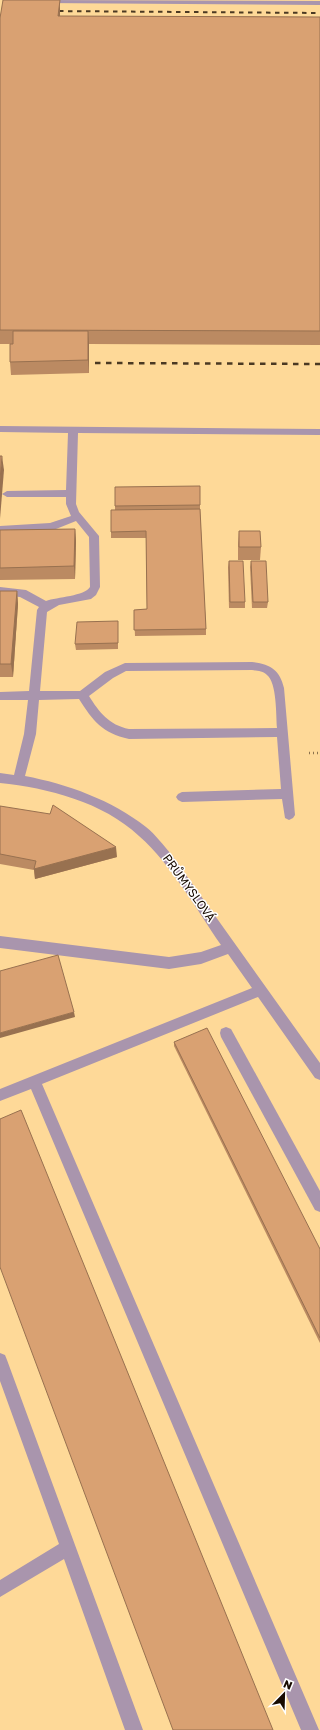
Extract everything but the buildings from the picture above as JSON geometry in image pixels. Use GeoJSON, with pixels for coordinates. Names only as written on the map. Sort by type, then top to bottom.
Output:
{"type":"FeatureCollection","features":[{"type":"Feature","properties":{"kind":"street"},"geometry":{"type":"LineString","coordinates":[[31,2],[320,3]]}},
{"type":"Feature","properties":{"kind":"street"},"geometry":{"type":"LineString","coordinates":[[0,429],[320,432]]}},
{"type":"Feature","properties":{"kind":"street"},"geometry":{"type":"LineString","coordinates":[[18,780],[29,739],[40,616],[42,610],[46,606],[65,598],[88,597],[94,592],[95,539],[77,517],[71,504],[73,430]]}},
{"type":"Feature","properties":{"kind":"street"},"geometry":{"type":"LineString","coordinates":[[7,494],[71,493]]}},
{"type":"Feature","properties":{"kind":"street"},"geometry":{"type":"LineString","coordinates":[[0,530],[46,528],[57,526],[77,517]]}},
{"type":"Feature","properties":{"kind":"street"},"geometry":{"type":"LineString","coordinates":[[0,591],[18,591],[46,606]]}},
{"type":"Feature","properties":{"kind":"street"},"geometry":{"type":"LineString","coordinates":[[0,696],[82,695],[109,675],[125,667],[258,666],[272,670],[279,688],[289,815]]}},
{"type":"Feature","properties":{"kind":"street"},"geometry":{"type":"LineString","coordinates":[[82,695],[99,720],[112,729],[129,734],[282,732]]}},
{"type":"Feature","properties":{"kind":"street","name":"PRŮMYSLOVÁ"},"geometry":{"type":"LineString","coordinates":[[0,778],[37,784],[70,793],[120,816],[142,832],[168,858],[320,1074]]}},
{"type":"Feature","properties":{"kind":"street"},"geometry":{"type":"LineString","coordinates":[[182,797],[287,794]]}},
{"type":"Feature","properties":{"kind":"street"},"geometry":{"type":"LineString","coordinates":[[0,942],[169,963],[201,958],[232,947]]}},
{"type":"Feature","properties":{"kind":"street"},"geometry":{"type":"LineString","coordinates":[[0,1095],[262,990]]}},
{"type":"Feature","properties":{"kind":"street"},"geometry":{"type":"LineString","coordinates":[[226,1033],[320,1205]]}},
{"type":"Feature","properties":{"kind":"street"},"geometry":{"type":"LineString","coordinates":[[34,1081],[310,1730]]}},
{"type":"Feature","properties":{"kind":"street"},"geometry":{"type":"LineString","coordinates":[[0,1360],[134,1730]]}},
{"type":"Feature","properties":{"kind":"street"},"geometry":{"type":"LineString","coordinates":[[0,1589],[68,1548]]}},
{"type":"Feature","properties":{"kind":"railway"},"geometry":{"type":"LineString","coordinates":[[50,11],[320,13]]}},
{"type":"Feature","properties":{"kind":"railway"},"geometry":{"type":"LineString","coordinates":[[95,363],[320,364]]}}]}
